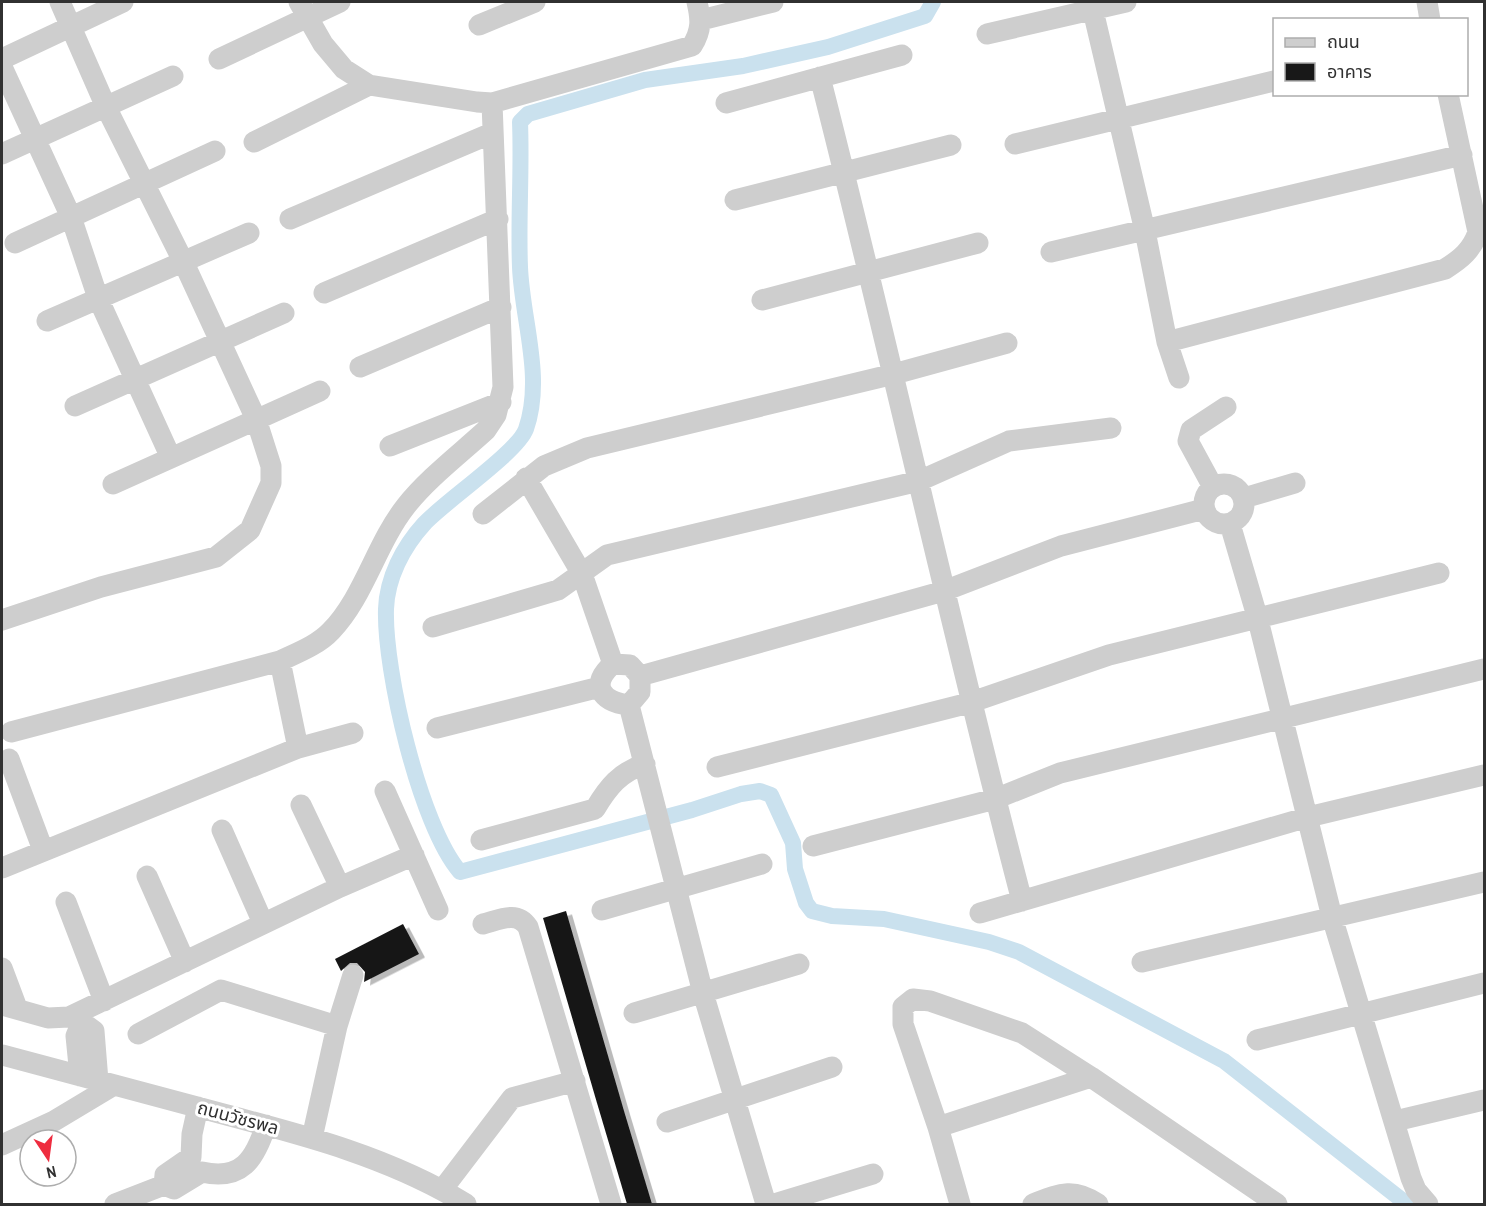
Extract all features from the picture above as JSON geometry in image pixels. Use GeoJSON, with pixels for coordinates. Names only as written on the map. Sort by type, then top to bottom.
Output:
{"type":"FeatureCollection","features":[{"type":"Feature","properties":{"kind":"street"},"geometry":{"type":"LineString","coordinates":[[2,620],[101,587],[216,557],[250,530],[271,483],[271,466],[256,419],[183,261],[106,107],[60,2]]}},
{"type":"Feature","properties":{"kind":"street"},"geometry":{"type":"LineString","coordinates":[[2,58],[123,2]]}},
{"type":"Feature","properties":{"kind":"street"},"geometry":{"type":"LineString","coordinates":[[219,59],[303,9],[340,2]]}},
{"type":"Feature","properties":{"kind":"street"},"geometry":{"type":"LineString","coordinates":[[479,25],[535,2]]}},
{"type":"Feature","properties":{"kind":"street"},"geometry":{"type":"LineString","coordinates":[[303,9],[323,44],[344,69],[369,85],[413,94],[492,103],[692,46],[698,36],[699,11],[773,2]]}},
{"type":"Feature","properties":{"kind":"street"},"geometry":{"type":"LineString","coordinates":[[987,34],[1092,6],[1126,2]]}},
{"type":"Feature","properties":{"kind":"street"},"geometry":{"type":"LineString","coordinates":[[1427,2],[1430,18]]}},
{"type":"Feature","properties":{"kind":"street"},"geometry":{"type":"LineString","coordinates":[[1092,6],[1145,231],[1167,342],[1179,378]]}},
{"type":"Feature","properties":{"kind":"street"},"geometry":{"type":"LineString","coordinates":[[726,103],[902,55]]}},
{"type":"Feature","properties":{"kind":"street"},"geometry":{"type":"LineString","coordinates":[[2,68],[71,217],[98,298],[171,458]]}},
{"type":"Feature","properties":{"kind":"street"},"geometry":{"type":"LineString","coordinates":[[2,154],[173,76]]}},
{"type":"Feature","properties":{"kind":"street"},"geometry":{"type":"LineString","coordinates":[[820,77],[894,374],[969,703],[1022,901]]}},
{"type":"Feature","properties":{"kind":"street"},"geometry":{"type":"LineString","coordinates":[[1015,144],[1273,82]]}},
{"type":"Feature","properties":{"kind":"street"},"geometry":{"type":"LineString","coordinates":[[254,142],[369,85]]}},
{"type":"Feature","properties":{"kind":"street"},"geometry":{"type":"LineString","coordinates":[[1167,342],[1445,269],[1462,258],[1474,245],[1478,232],[1448,96]]}},
{"type":"Feature","properties":{"kind":"street"},"geometry":{"type":"LineString","coordinates":[[43,850],[7,769],[18,745],[6,730],[280,661],[302,651],[330,633],[346,612],[387,533],[407,504],[486,430],[501,402],[503,387],[492,103]]}},
{"type":"Feature","properties":{"kind":"street"},"geometry":{"type":"LineString","coordinates":[[290,219],[492,133]]}},
{"type":"Feature","properties":{"kind":"street"},"geometry":{"type":"LineString","coordinates":[[735,200],[951,145]]}},
{"type":"Feature","properties":{"kind":"street"},"geometry":{"type":"LineString","coordinates":[[15,243],[215,150]]}},
{"type":"Feature","properties":{"kind":"street"},"geometry":{"type":"LineString","coordinates":[[1051,252],[1462,155]]}},
{"type":"Feature","properties":{"kind":"street"},"geometry":{"type":"LineString","coordinates":[[324,293],[498,219]]}},
{"type":"Feature","properties":{"kind":"street"},"geometry":{"type":"LineString","coordinates":[[47,321],[249,233]]}},
{"type":"Feature","properties":{"kind":"street"},"geometry":{"type":"LineString","coordinates":[[762,300],[978,243]]}},
{"type":"Feature","properties":{"kind":"street"},"geometry":{"type":"LineString","coordinates":[[360,367],[501,307]]}},
{"type":"Feature","properties":{"kind":"street"},"geometry":{"type":"LineString","coordinates":[[75,406],[284,313]]}},
{"type":"Feature","properties":{"kind":"street"},"geometry":{"type":"LineString","coordinates":[[483,514],[526,478],[561,457],[587,448],[894,374],[1007,343]]}},
{"type":"Feature","properties":{"kind":"street"},"geometry":{"type":"LineString","coordinates":[[113,484],[320,391]]}},
{"type":"Feature","properties":{"kind":"street"},"geometry":{"type":"LineString","coordinates":[[390,446],[501,402]]}},
{"type":"Feature","properties":{"kind":"street"},"geometry":{"type":"LineString","coordinates":[[1213,487],[1187,435],[1226,407]]}},
{"type":"Feature","properties":{"kind":"street"},"geometry":{"type":"LineString","coordinates":[[433,627],[558,591],[607,555],[919,481],[1009,441],[1111,428]]}},
{"type":"Feature","properties":{"kind":"street"},"geometry":{"type":"LineString","coordinates":[[526,478],[582,574],[614,664]]}},
{"type":"Feature","properties":{"kind":"street"},"geometry":{"type":"LineString","coordinates":[[1244,498],[1295,483]]}},
{"type":"Feature","properties":{"kind":"street"},"geometry":{"type":"LineString","coordinates":[[1231,485],[1244,498],[1242,514],[1230,524],[1214,522],[1204,509],[1205,496],[1213,487],[1231,485]]}},
{"type":"Feature","properties":{"kind":"street"},"geometry":{"type":"LineString","coordinates":[[640,676],[944,591],[1061,546],[1204,509]]}},
{"type":"Feature","properties":{"kind":"street"},"geometry":{"type":"LineString","coordinates":[[1230,524],[1257,616],[1332,917],[1360,1014],[1411,1178],[1416,1191],[1428,1204]]}},
{"type":"Feature","properties":{"kind":"street"},"geometry":{"type":"LineString","coordinates":[[717,767],[969,703],[1109,655],[1257,616],[1439,573]]}},
{"type":"Feature","properties":{"kind":"street"},"geometry":{"type":"LineString","coordinates":[[280,661],[298,748]]}},
{"type":"Feature","properties":{"kind":"street"},"geometry":{"type":"LineString","coordinates":[[614,664],[630,665],[640,676],[640,692],[629,705],[616,704],[605,698],[600,687],[603,673],[614,664]]}},
{"type":"Feature","properties":{"kind":"street"},"geometry":{"type":"LineString","coordinates":[[813,846],[995,799],[1060,773],[1485,669]]}},
{"type":"Feature","properties":{"kind":"street"},"geometry":{"type":"LineString","coordinates":[[437,728],[600,687]]}},
{"type":"Feature","properties":{"kind":"street"},"geometry":{"type":"LineString","coordinates":[[629,705],[703,993],[766,1204]]}},
{"type":"Feature","properties":{"kind":"street"},"geometry":{"type":"LineString","coordinates":[[2,868],[298,748],[353,733]]}},
{"type":"Feature","properties":{"kind":"street"},"geometry":{"type":"LineString","coordinates":[[481,840],[595,809],[612,782],[630,769],[645,764]]}},
{"type":"Feature","properties":{"kind":"street"},"geometry":{"type":"LineString","coordinates":[[980,913],[1308,817],[1485,775]]}},
{"type":"Feature","properties":{"kind":"street"},"geometry":{"type":"LineString","coordinates":[[386,791],[438,910]]}},
{"type":"Feature","properties":{"kind":"street"},"geometry":{"type":"LineString","coordinates":[[301,805],[340,887]]}},
{"type":"Feature","properties":{"kind":"street"},"geometry":{"type":"LineString","coordinates":[[222,830],[262,923]]}},
{"type":"Feature","properties":{"kind":"street"},"geometry":{"type":"LineString","coordinates":[[2,968],[9,1006],[48,1018],[82,1017],[104,1001],[262,923],[414,855]]}},
{"type":"Feature","properties":{"kind":"street"},"geometry":{"type":"LineString","coordinates":[[602,910],[762,864]]}},
{"type":"Feature","properties":{"kind":"street"},"geometry":{"type":"LineString","coordinates":[[147,876],[185,962]]}},
{"type":"Feature","properties":{"kind":"street"},"geometry":{"type":"LineString","coordinates":[[1142,962],[1485,882]]}},
{"type":"Feature","properties":{"kind":"street"},"geometry":{"type":"LineString","coordinates":[[66,902],[104,1001]]}},
{"type":"Feature","properties":{"kind":"street"},"geometry":{"type":"LineString","coordinates":[[483,924],[516,916],[523,919],[528,927],[612,1204]]}},
{"type":"Feature","properties":{"kind":"street"},"geometry":{"type":"LineString","coordinates":[[634,1013],[799,964]]}},
{"type":"Feature","properties":{"kind":"street"},"geometry":{"type":"LineString","coordinates":[[312,1138],[337,1026],[353,975]]}},
{"type":"Feature","properties":{"kind":"street"},"geometry":{"type":"LineString","coordinates":[[1257,1040],[1485,983]]}},
{"type":"Feature","properties":{"kind":"street"},"geometry":{"type":"LineString","coordinates":[[138,1034],[213,992],[221,990],[337,1026]]}},
{"type":"Feature","properties":{"kind":"street"},"geometry":{"type":"LineString","coordinates":[[960,1204],[938,1126],[903,1024],[903,1007],[913,999],[930,1001],[1022,1033],[1091,1077],[1277,1204]]}},
{"type":"Feature","properties":{"kind":"street"},"geometry":{"type":"LineString","coordinates":[[2,1145],[48,1124],[97,1081],[76,1036],[82,1017]]}},
{"type":"Feature","properties":{"kind":"street","name":"ถนนวัชรพล"},"geometry":{"type":"LineString","coordinates":[[2,1055],[312,1138],[390,1165],[466,1204]]}},
{"type":"Feature","properties":{"kind":"street"},"geometry":{"type":"LineString","coordinates":[[667,1122],[832,1067]]}},
{"type":"Feature","properties":{"kind":"street"},"geometry":{"type":"LineString","coordinates":[[938,1126],[1091,1077]]}},
{"type":"Feature","properties":{"kind":"street"},"geometry":{"type":"LineString","coordinates":[[442,1190],[513,1098],[576,1080]]}},
{"type":"Feature","properties":{"kind":"street"},"geometry":{"type":"LineString","coordinates":[[1395,1121],[1485,1100]]}},
{"type":"Feature","properties":{"kind":"street"},"geometry":{"type":"LineString","coordinates":[[196,1165],[192,1134],[198,1107]]}},
{"type":"Feature","properties":{"kind":"street"},"geometry":{"type":"LineString","coordinates":[[196,1165],[232,1172],[249,1163],[258,1150],[266,1125]]}},
{"type":"Feature","properties":{"kind":"street"},"geometry":{"type":"LineString","coordinates":[[115,1204],[164,1185],[174,1188],[196,1165]]}},
{"type":"Feature","properties":{"kind":"street"},"geometry":{"type":"LineString","coordinates":[[774,1204],[873,1174]]}},
{"type":"Feature","properties":{"kind":"street"},"geometry":{"type":"LineString","coordinates":[[1033,1204],[1068,1193],[1084,1195],[1098,1204]]}},
{"type":"Feature","properties":{"kind":"building"},"geometry":{"type":"Polygon","coordinates":[[[566,911],[652,1204],[627,1204],[597,1103],[543,918],[566,911]]]}},
{"type":"Feature","properties":{"kind":"building"},"geometry":{"type":"Polygon","coordinates":[[[403,924],[419,954],[364,982],[365,972],[357,963],[350,963],[341,971],[335,959],[403,924]]]}},
{"type":"Feature","properties":{"kind":"waterway"},"geometry":{"type":"LineString","coordinates":[[933,2],[925,16],[828,47],[743,66],[645,80],[528,114],[520,122],[520,267],[533,369],[531,409],[526,429],[510,450],[416,533],[393,575],[387,597],[387,636],[398,707],[418,785],[431,820],[445,850],[460,872],[692,810],[741,794],[760,791],[771,795],[793,843],[795,869],[806,903],[812,911],[832,916],[884,919],[989,942],[1019,952],[1224,1061],[1407,1204]]}}]}
